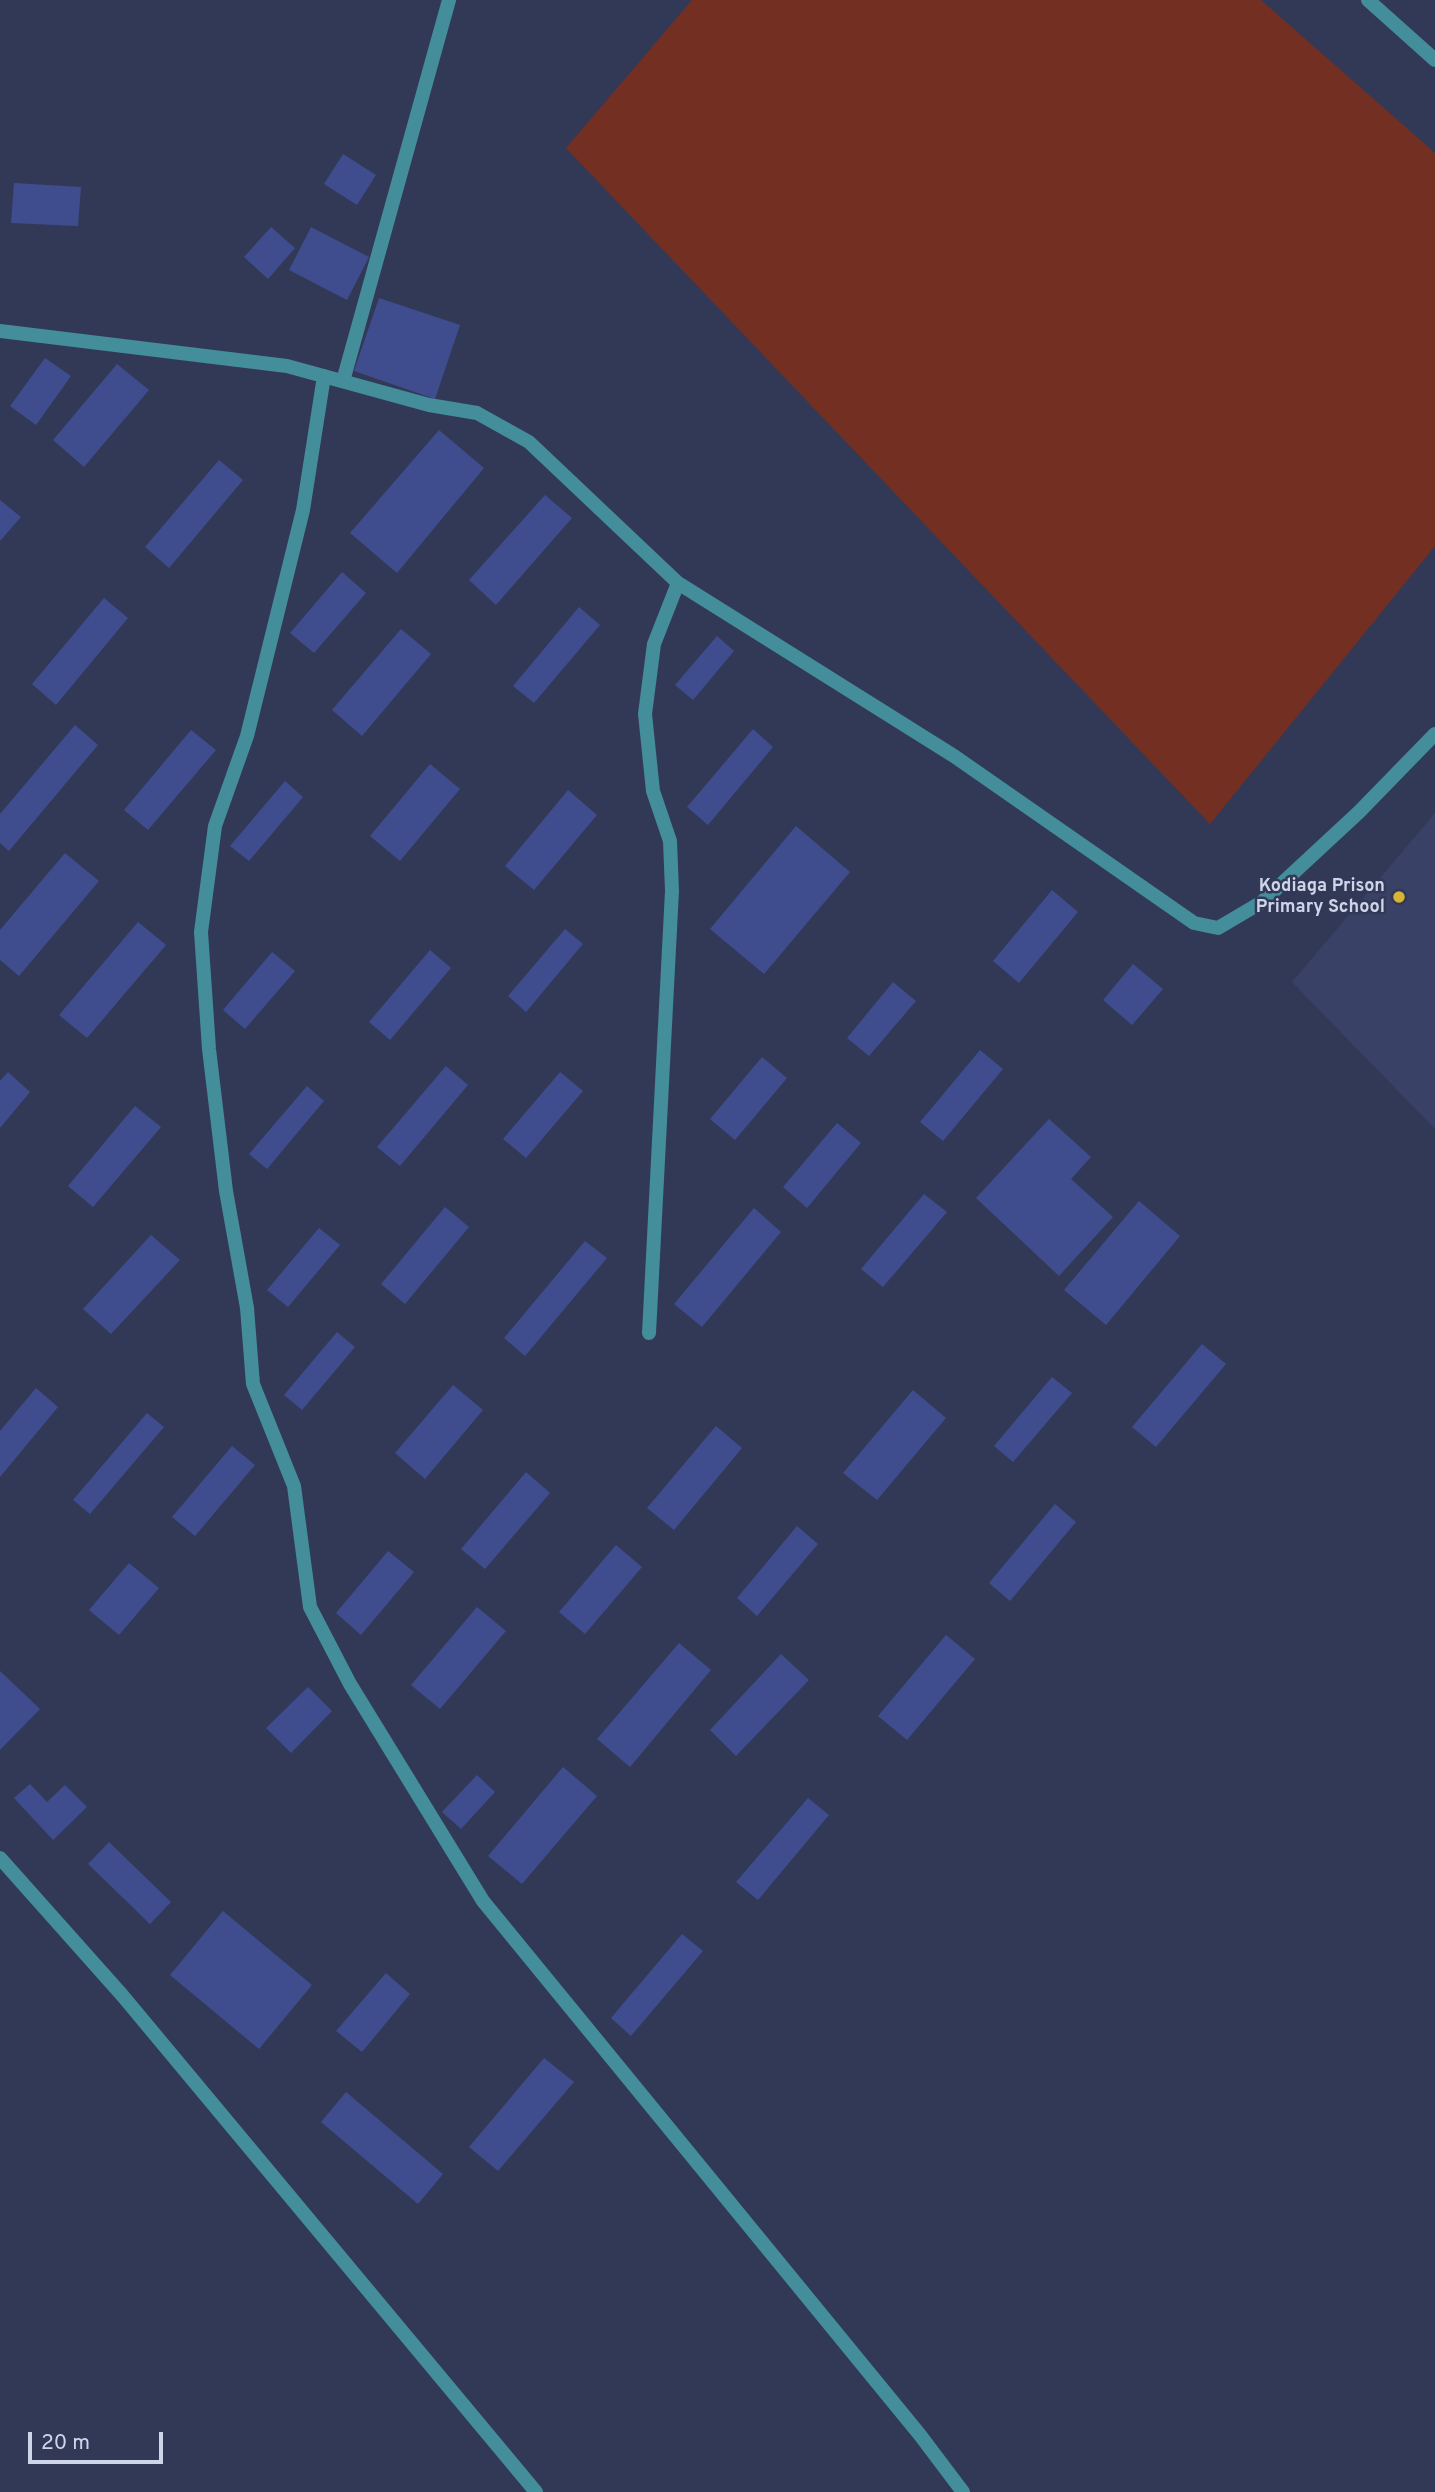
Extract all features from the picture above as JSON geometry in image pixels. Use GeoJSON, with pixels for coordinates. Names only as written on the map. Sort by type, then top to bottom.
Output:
{"type":"FeatureCollection","features":[{"type":"Feature","properties":{"kind":"street"},"geometry":{"type":"LineString","coordinates":[[343,382],[449,0]]}},
{"type":"Feature","properties":{"kind":"street"},"geometry":{"type":"LineString","coordinates":[[1367,0],[1435,60]]}},
{"type":"Feature","properties":{"kind":"street"},"geometry":{"type":"LineString","coordinates":[[0,331],[287,366],[429,405],[477,412],[529,442],[678,583],[954,756],[1194,923],[1218,928],[1262,902],[1359,812],[1435,734]]}},
{"type":"Feature","properties":{"kind":"street"},"geometry":{"type":"LineString","coordinates":[[324,376],[297,537],[247,736],[215,826],[201,932],[209,1049],[226,1191],[247,1308],[253,1384],[294,1486],[310,1607],[350,1684],[483,1901],[920,2435],[963,2492]]}},
{"type":"Feature","properties":{"kind":"street"},"geometry":{"type":"LineString","coordinates":[[649,1333],[672,891],[670,841],[653,791],[645,714],[654,644],[678,583]]}},
{"type":"Feature","properties":{"kind":"street"},"geometry":{"type":"LineString","coordinates":[[0,1858],[122,1995],[536,2492]]}},
{"type":"Feature","properties":{"kind":"shaded area"},"geometry":{"type":"Polygon","coordinates":[[[692,0],[1261,0],[1435,153],[1435,546],[1210,824],[566,148],[692,0]]]}},
{"type":"Feature","properties":{"kind":"shaded area","name":"Kodiaga Prison Primary School"},"geometry":{"type":"Polygon","coordinates":[[[1435,813],[1435,1129],[1292,982],[1435,813]]]}},
{"type":"Feature","properties":{"kind":"building"},"geometry":{"type":"Polygon","coordinates":[[[343,154],[376,175],[357,205],[324,184],[343,154]]]}},
{"type":"Feature","properties":{"kind":"building"},"geometry":{"type":"Polygon","coordinates":[[[14,183],[81,187],[78,226],[11,223],[14,183]]]}},
{"type":"Feature","properties":{"kind":"building"},"geometry":{"type":"Polygon","coordinates":[[[271,227],[295,248],[268,279],[244,257],[271,227]]]}},
{"type":"Feature","properties":{"kind":"building"},"geometry":{"type":"Polygon","coordinates":[[[311,227],[369,257],[347,300],[289,270],[311,227]]]}},
{"type":"Feature","properties":{"kind":"building"},"geometry":{"type":"Polygon","coordinates":[[[379,298],[460,325],[435,399],[354,371],[379,298]]]}},
{"type":"Feature","properties":{"kind":"building"},"geometry":{"type":"Polygon","coordinates":[[[45,358],[71,376],[36,425],[10,406],[45,358]]]}},
{"type":"Feature","properties":{"kind":"building"},"geometry":{"type":"Polygon","coordinates":[[[117,364],[149,390],[84,467],[53,440],[117,364]]]}},
{"type":"Feature","properties":{"kind":"building"},"geometry":{"type":"Polygon","coordinates":[[[439,430],[484,468],[397,573],[350,533],[439,430]]]}},
{"type":"Feature","properties":{"kind":"building"},"geometry":{"type":"Polygon","coordinates":[[[219,460],[243,480],[169,568],[145,547],[219,460]]]}},
{"type":"Feature","properties":{"kind":"building"},"geometry":{"type":"Polygon","coordinates":[[[545,495],[572,518],[496,605],[469,580],[545,495]]]}},
{"type":"Feature","properties":{"kind":"building"},"geometry":{"type":"Polygon","coordinates":[[[0,500],[21,517],[0,541],[0,500]]]}},
{"type":"Feature","properties":{"kind":"building"},"geometry":{"type":"Polygon","coordinates":[[[342,572],[366,593],[314,653],[290,633],[342,572]]]}},
{"type":"Feature","properties":{"kind":"building"},"geometry":{"type":"Polygon","coordinates":[[[104,598],[128,618],[56,705],[32,684],[104,598]]]}},
{"type":"Feature","properties":{"kind":"building"},"geometry":{"type":"Polygon","coordinates":[[[579,607],[600,625],[534,703],[513,686],[579,607]]]}},
{"type":"Feature","properties":{"kind":"building"},"geometry":{"type":"Polygon","coordinates":[[[401,629],[431,654],[362,736],[332,710],[401,629]]]}},
{"type":"Feature","properties":{"kind":"building"},"geometry":{"type":"Polygon","coordinates":[[[717,636],[734,651],[693,700],[675,685],[717,636]]]}},
{"type":"Feature","properties":{"kind":"building"},"geometry":{"type":"Polygon","coordinates":[[[75,725],[98,745],[9,851],[0,843],[0,814],[75,725]]]}},
{"type":"Feature","properties":{"kind":"building"},"geometry":{"type":"Polygon","coordinates":[[[753,729],[773,747],[708,825],[687,807],[753,729]]]}},
{"type":"Feature","properties":{"kind":"building"},"geometry":{"type":"Polygon","coordinates":[[[191,730],[216,750],[148,830],[124,810],[191,730]]]}},
{"type":"Feature","properties":{"kind":"building"},"geometry":{"type":"Polygon","coordinates":[[[430,764],[460,789],[400,861],[370,836],[430,764]]]}},
{"type":"Feature","properties":{"kind":"building"},"geometry":{"type":"Polygon","coordinates":[[[285,781],[303,797],[249,861],[230,846],[285,781]]]}},
{"type":"Feature","properties":{"kind":"building"},"geometry":{"type":"Polygon","coordinates":[[[568,790],[597,815],[534,890],[505,866],[568,790]]]}},
{"type":"Feature","properties":{"kind":"building"},"geometry":{"type":"Polygon","coordinates":[[[796,826],[850,872],[764,974],[710,929],[796,826]]]}},
{"type":"Feature","properties":{"kind":"building"},"geometry":{"type":"Polygon","coordinates":[[[65,853],[99,881],[19,976],[0,960],[0,930],[65,853]]]}},
{"type":"Feature","properties":{"kind":"building"},"geometry":{"type":"Polygon","coordinates":[[[1052,890],[1078,912],[1019,983],[993,961],[1052,890]]]}},
{"type":"Feature","properties":{"kind":"building"},"geometry":{"type":"Polygon","coordinates":[[[138,922],[166,945],[87,1038],[59,1015],[138,922]]]}},
{"type":"Feature","properties":{"kind":"building"},"geometry":{"type":"Polygon","coordinates":[[[565,929],[583,944],[526,1012],[508,996],[565,929]]]}},
{"type":"Feature","properties":{"kind":"building"},"geometry":{"type":"Polygon","coordinates":[[[430,950],[451,968],[390,1040],[369,1022],[430,950]]]}},
{"type":"Feature","properties":{"kind":"building"},"geometry":{"type":"Polygon","coordinates":[[[272,952],[295,971],[245,1029],[223,1010],[272,952]]]}},
{"type":"Feature","properties":{"kind":"building"},"geometry":{"type":"Polygon","coordinates":[[[1133,964],[1163,989],[1132,1025],[1103,1000],[1133,964]]]}},
{"type":"Feature","properties":{"kind":"building"},"geometry":{"type":"Polygon","coordinates":[[[893,982],[916,1001],[869,1056],[847,1038],[893,982]]]}},
{"type":"Feature","properties":{"kind":"building"},"geometry":{"type":"Polygon","coordinates":[[[980,1050],[1003,1069],[943,1141],[920,1122],[980,1050]]]}},
{"type":"Feature","properties":{"kind":"building"},"geometry":{"type":"Polygon","coordinates":[[[762,1057],[787,1078],[735,1140],[710,1119],[762,1057]]]}},
{"type":"Feature","properties":{"kind":"building"},"geometry":{"type":"Polygon","coordinates":[[[446,1066],[468,1085],[400,1166],[377,1147],[446,1066]]]}},
{"type":"Feature","properties":{"kind":"building"},"geometry":{"type":"Polygon","coordinates":[[[8,1072],[30,1092],[0,1128],[0,1081],[8,1072]]]}},
{"type":"Feature","properties":{"kind":"building"},"geometry":{"type":"Polygon","coordinates":[[[560,1072],[583,1091],[526,1158],[503,1139],[560,1072]]]}},
{"type":"Feature","properties":{"kind":"building"},"geometry":{"type":"Polygon","coordinates":[[[307,1086],[324,1101],[267,1169],[249,1154],[307,1086]]]}},
{"type":"Feature","properties":{"kind":"building"},"geometry":{"type":"Polygon","coordinates":[[[135,1106],[161,1127],[93,1207],[68,1186],[135,1106]]]}},
{"type":"Feature","properties":{"kind":"building"},"geometry":{"type":"Polygon","coordinates":[[[1049,1119],[1091,1157],[1071,1179],[1113,1217],[1059,1276],[976,1198],[1049,1119]]]}},
{"type":"Feature","properties":{"kind":"building"},"geometry":{"type":"Polygon","coordinates":[[[837,1123],[861,1143],[807,1208],[783,1187],[837,1123]]]}},
{"type":"Feature","properties":{"kind":"building"},"geometry":{"type":"Polygon","coordinates":[[[924,1194],[947,1212],[883,1287],[861,1269],[924,1194]]]}},
{"type":"Feature","properties":{"kind":"building"},"geometry":{"type":"Polygon","coordinates":[[[1139,1201],[1180,1236],[1106,1325],[1064,1290],[1139,1201]]]}},
{"type":"Feature","properties":{"kind":"building"},"geometry":{"type":"Polygon","coordinates":[[[445,1207],[469,1227],[405,1304],[381,1284],[445,1207]]]}},
{"type":"Feature","properties":{"kind":"building"},"geometry":{"type":"Polygon","coordinates":[[[754,1208],[781,1232],[702,1327],[674,1304],[754,1208]]]}},
{"type":"Feature","properties":{"kind":"building"},"geometry":{"type":"Polygon","coordinates":[[[319,1228],[340,1245],[288,1307],[267,1290],[319,1228]]]}},
{"type":"Feature","properties":{"kind":"building"},"geometry":{"type":"Polygon","coordinates":[[[151,1235],[180,1260],[111,1334],[83,1309],[151,1235]]]}},
{"type":"Feature","properties":{"kind":"building"},"geometry":{"type":"Polygon","coordinates":[[[585,1241],[607,1258],[525,1356],[504,1338],[585,1241]]]}},
{"type":"Feature","properties":{"kind":"building"},"geometry":{"type":"Polygon","coordinates":[[[337,1332],[355,1347],[302,1410],[284,1395],[337,1332]]]}},
{"type":"Feature","properties":{"kind":"building"},"geometry":{"type":"Polygon","coordinates":[[[1202,1344],[1226,1364],[1156,1447],[1132,1427],[1202,1344]]]}},
{"type":"Feature","properties":{"kind":"building"},"geometry":{"type":"Polygon","coordinates":[[[1052,1377],[1072,1393],[1013,1462],[994,1446],[1052,1377]]]}},
{"type":"Feature","properties":{"kind":"building"},"geometry":{"type":"Polygon","coordinates":[[[453,1385],[483,1410],[425,1479],[395,1453],[453,1385]]]}},
{"type":"Feature","properties":{"kind":"building"},"geometry":{"type":"Polygon","coordinates":[[[36,1388],[58,1407],[0,1477],[0,1431],[36,1388]]]}},
{"type":"Feature","properties":{"kind":"building"},"geometry":{"type":"Polygon","coordinates":[[[913,1390],[946,1418],[877,1500],[843,1473],[913,1390]]]}},
{"type":"Feature","properties":{"kind":"building"},"geometry":{"type":"Polygon","coordinates":[[[147,1413],[164,1427],[90,1514],[73,1500],[147,1413]]]}},
{"type":"Feature","properties":{"kind":"building"},"geometry":{"type":"Polygon","coordinates":[[[716,1426],[742,1448],[674,1530],[647,1508],[716,1426]]]}},
{"type":"Feature","properties":{"kind":"building"},"geometry":{"type":"Polygon","coordinates":[[[232,1446],[255,1465],[195,1536],[172,1517],[232,1446]]]}},
{"type":"Feature","properties":{"kind":"building"},"geometry":{"type":"Polygon","coordinates":[[[526,1472],[550,1493],[485,1569],[461,1549],[526,1472]]]}},
{"type":"Feature","properties":{"kind":"building"},"geometry":{"type":"Polygon","coordinates":[[[1055,1504],[1076,1522],[1010,1601],[989,1583],[1055,1504]]]}},
{"type":"Feature","properties":{"kind":"building"},"geometry":{"type":"Polygon","coordinates":[[[797,1526],[818,1544],[757,1616],[737,1598],[797,1526]]]}},
{"type":"Feature","properties":{"kind":"building"},"geometry":{"type":"Polygon","coordinates":[[[616,1545],[642,1567],[585,1634],[559,1612],[616,1545]]]}},
{"type":"Feature","properties":{"kind":"building"},"geometry":{"type":"Polygon","coordinates":[[[388,1551],[414,1572],[361,1635],[336,1613],[388,1551]]]}},
{"type":"Feature","properties":{"kind":"building"},"geometry":{"type":"Polygon","coordinates":[[[129,1563],[159,1588],[119,1635],[89,1610],[129,1563]]]}},
{"type":"Feature","properties":{"kind":"building"},"geometry":{"type":"Polygon","coordinates":[[[477,1607],[506,1631],[440,1709],[411,1685],[477,1607]]]}},
{"type":"Feature","properties":{"kind":"building"},"geometry":{"type":"Polygon","coordinates":[[[946,1635],[975,1659],[907,1740],[878,1716],[946,1635]]]}},
{"type":"Feature","properties":{"kind":"building"},"geometry":{"type":"Polygon","coordinates":[[[679,1643],[711,1670],[630,1767],[597,1739],[679,1643]]]}},
{"type":"Feature","properties":{"kind":"building"},"geometry":{"type":"Polygon","coordinates":[[[781,1654],[809,1680],[736,1756],[710,1730],[781,1654]]]}},
{"type":"Feature","properties":{"kind":"building"},"geometry":{"type":"Polygon","coordinates":[[[0,1671],[40,1709],[0,1750],[0,1671]]]}},
{"type":"Feature","properties":{"kind":"building"},"geometry":{"type":"Polygon","coordinates":[[[308,1687],[332,1711],[291,1753],[266,1728],[308,1687]]]}},
{"type":"Feature","properties":{"kind":"building"},"geometry":{"type":"Polygon","coordinates":[[[563,1767],[597,1796],[522,1884],[488,1856],[563,1767]]]}},
{"type":"Feature","properties":{"kind":"building"},"geometry":{"type":"Polygon","coordinates":[[[477,1775],[495,1792],[461,1829],[442,1812],[477,1775]]]}},
{"type":"Feature","properties":{"kind":"building"},"geometry":{"type":"Polygon","coordinates":[[[30,1784],[47,1802],[65,1785],[87,1807],[53,1840],[14,1798],[30,1784]]]}},
{"type":"Feature","properties":{"kind":"building"},"geometry":{"type":"Polygon","coordinates":[[[808,1798],[829,1815],[758,1900],[736,1882],[808,1798]]]}},
{"type":"Feature","properties":{"kind":"building"},"geometry":{"type":"Polygon","coordinates":[[[109,1842],[171,1902],[150,1924],[88,1864],[109,1842]]]}},
{"type":"Feature","properties":{"kind":"building"},"geometry":{"type":"Polygon","coordinates":[[[223,1911],[312,1985],[259,2049],[170,1975],[223,1911]]]}},
{"type":"Feature","properties":{"kind":"building"},"geometry":{"type":"Polygon","coordinates":[[[682,1934],[703,1951],[631,2036],[611,2018],[682,1934]]]}},
{"type":"Feature","properties":{"kind":"building"},"geometry":{"type":"Polygon","coordinates":[[[386,1973],[410,1994],[362,2052],[336,2031],[386,1973]]]}},
{"type":"Feature","properties":{"kind":"building"},"geometry":{"type":"Polygon","coordinates":[[[544,2058],[574,2082],[498,2171],[469,2147],[544,2058]]]}},
{"type":"Feature","properties":{"kind":"building"},"geometry":{"type":"Polygon","coordinates":[[[346,2092],[443,2174],[418,2204],[321,2122],[346,2092]]]}},
{"type":"Feature","properties":{"kind":"place","name":"Kodiaga Prison Primary School"},"geometry":{"type":"Point","coordinates":[1399,897]}}]}
